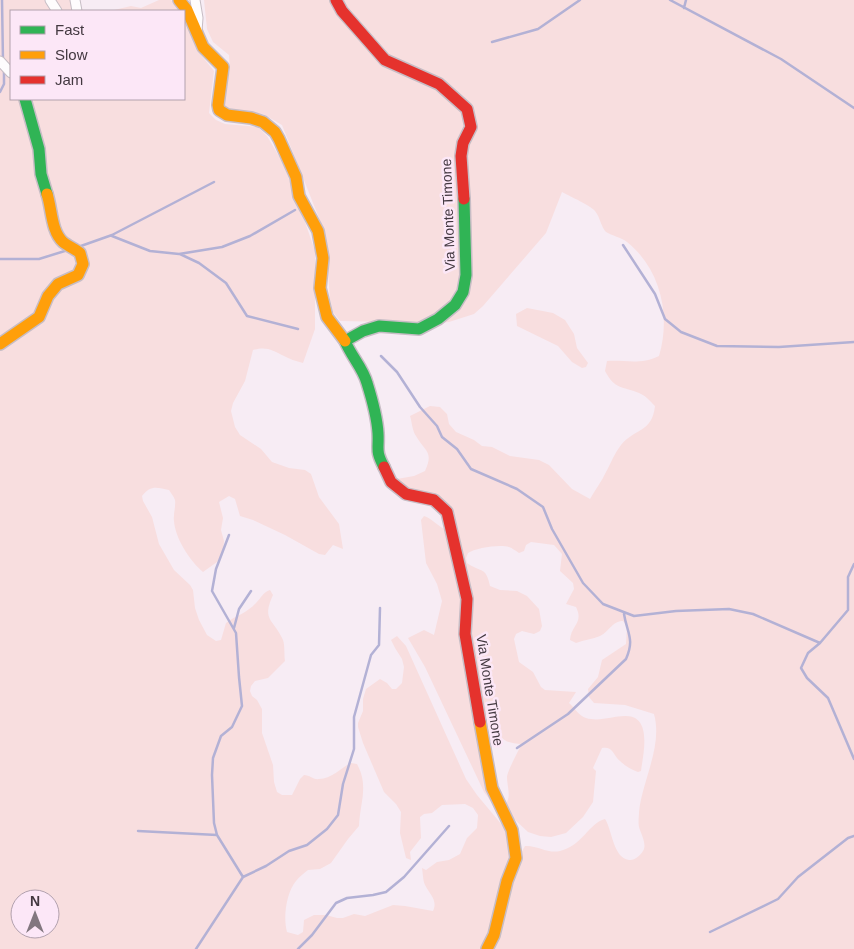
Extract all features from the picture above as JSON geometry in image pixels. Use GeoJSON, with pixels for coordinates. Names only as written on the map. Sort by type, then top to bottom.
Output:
{"type":"FeatureCollection","features":[{"type":"Feature","properties":{"kind":"street"},"geometry":{"type":"LineString","coordinates":[[179,0],[187,8],[205,49],[220,61],[223,67],[219,110],[227,115],[257,120],[269,126],[290,159],[296,176],[299,196],[318,231],[322,258],[320,288],[327,317],[345,341]]}},
{"type":"Feature","properties":{"kind":"street"},"geometry":{"type":"LineString","coordinates":[[195,0],[198,18],[197,34]]}},
{"type":"Feature","properties":{"kind":"street","name":"Via Monte Timone"},"geometry":{"type":"LineString","coordinates":[[336,0],[342,11],[386,60],[439,84],[467,109],[471,127],[464,138],[460,158],[464,185],[466,263],[462,293],[450,310],[436,321],[419,330],[409,331],[384,326],[373,327],[345,341],[350,354],[363,372],[366,381],[374,408],[378,434],[377,454],[391,482],[406,494],[434,500],[447,512],[452,529],[467,599],[465,634],[488,772],[492,788],[512,830],[516,858],[507,882],[494,935],[488,949]]}},
{"type":"Feature","properties":{"kind":"street"},"geometry":{"type":"LineString","coordinates":[[0,61],[10,72]]}},
{"type":"Feature","properties":{"kind":"street"},"geometry":{"type":"LineString","coordinates":[[0,344],[39,317],[50,293],[58,284],[78,275],[83,264],[80,252],[62,240],[53,223],[50,205],[40,174],[39,149],[25,100]]}},
{"type":"Feature","properties":{"kind":"shaded area"},"geometry":{"type":"Polygon","coordinates":[[[0,0],[71,0],[73,10],[10,10],[10,100],[185,100],[185,21],[201,55],[214,71],[209,113],[216,120],[225,124],[258,127],[267,136],[283,163],[315,251],[315,329],[303,363],[269,349],[253,350],[245,381],[233,403],[231,411],[235,427],[240,435],[261,449],[272,462],[289,468],[305,470],[311,474],[319,497],[339,524],[343,549],[333,545],[325,555],[319,554],[285,535],[240,516],[235,499],[229,496],[219,502],[223,518],[221,530],[224,541],[223,552],[217,562],[203,572],[188,556],[177,535],[174,518],[175,500],[169,490],[151,488],[142,496],[152,517],[159,544],[174,570],[193,590],[195,608],[207,635],[216,641],[221,640],[226,623],[249,609],[268,591],[270,590],[273,595],[268,610],[270,619],[283,640],[285,661],[268,678],[255,681],[250,691],[262,709],[262,733],[273,765],[274,782],[277,792],[282,795],[292,795],[304,775],[315,779],[323,779],[351,763],[357,764],[361,772],[363,794],[359,826],[331,863],[320,869],[308,870],[297,880],[290,892],[285,913],[287,932],[298,935],[303,932],[304,920],[314,915],[326,915],[337,918],[354,914],[365,916],[393,905],[433,911],[435,904],[424,883],[422,868],[426,870],[437,862],[449,860],[460,854],[467,838],[477,828],[478,815],[473,808],[465,804],[442,805],[432,813],[424,814],[420,817],[421,838],[410,852],[411,860],[406,858],[400,833],[401,812],[384,792],[358,727],[363,711],[363,699],[366,689],[380,679],[392,689],[396,689],[402,683],[404,667],[402,659],[391,640],[397,636],[406,646],[466,779],[507,831],[511,846],[509,864],[516,877],[521,853],[525,846],[556,852],[560,851],[580,840],[594,825],[605,819],[619,854],[629,860],[638,857],[643,851],[644,844],[639,825],[639,812],[656,738],[654,714],[625,705],[594,703],[589,697],[588,689],[598,677],[602,660],[626,644],[627,626],[623,621],[619,621],[597,637],[576,643],[570,640],[579,617],[576,607],[566,604],[574,589],[573,583],[560,571],[562,554],[554,545],[531,542],[526,545],[524,551],[519,553],[509,547],[494,546],[468,553],[467,563],[487,575],[490,586],[500,590],[517,591],[527,596],[539,609],[542,626],[540,631],[534,634],[522,631],[516,634],[514,639],[519,662],[533,672],[541,687],[545,690],[576,692],[569,703],[584,717],[596,719],[634,717],[640,722],[643,729],[644,746],[641,771],[638,772],[629,768],[611,750],[602,748],[593,768],[596,771],[593,802],[583,817],[566,833],[551,837],[528,832],[512,817],[494,806],[484,792],[425,667],[408,638],[424,630],[434,635],[442,601],[437,584],[426,563],[421,520],[424,516],[447,530],[444,517],[438,508],[429,502],[406,500],[392,490],[397,479],[414,476],[425,471],[429,459],[428,455],[415,434],[410,416],[430,406],[440,407],[447,414],[449,424],[456,432],[482,446],[492,447],[510,456],[539,460],[549,465],[572,489],[590,499],[603,479],[614,455],[626,440],[647,426],[655,406],[641,394],[619,387],[612,381],[605,371],[607,361],[640,361],[659,356],[664,325],[663,309],[655,279],[639,253],[625,240],[606,232],[597,213],[593,209],[562,192],[546,233],[474,314],[449,322],[414,326],[389,322],[340,321],[333,312],[330,299],[325,233],[282,125],[263,114],[235,111],[222,105],[230,70],[229,55],[213,42],[207,29],[204,0],[854,0],[854,949],[0,949],[0,0]],[[484,715],[494,784],[505,805],[509,795],[507,777],[522,744],[506,741],[502,738],[498,730],[496,718],[492,715],[484,715]]]}},
{"type":"Feature","properties":{"kind":"shaded area"},"geometry":{"type":"Polygon","coordinates":[[[159,0],[171,0],[179,10],[114,10],[131,6],[141,8],[159,0]]]}},
{"type":"Feature","properties":{"kind":"shaded area"},"geometry":{"type":"Polygon","coordinates":[[[527,308],[553,313],[565,320],[574,334],[577,348],[588,363],[586,367],[582,368],[572,362],[558,346],[517,326],[516,314],[527,308]]]}},
{"type":"Feature","properties":{"kind":"waterway"},"geometry":{"type":"LineString","coordinates":[[2,0],[3,61]]}},
{"type":"Feature","properties":{"kind":"waterway"},"geometry":{"type":"LineString","coordinates":[[492,42],[538,29],[580,0]]}},
{"type":"Feature","properties":{"kind":"waterway"},"geometry":{"type":"LineString","coordinates":[[670,0],[781,59],[854,108]]}},
{"type":"Feature","properties":{"kind":"waterway"},"geometry":{"type":"LineString","coordinates":[[684,8],[686,0]]}},
{"type":"Feature","properties":{"kind":"waterway"},"geometry":{"type":"LineString","coordinates":[[0,92],[4,84],[4,69]]}},
{"type":"Feature","properties":{"kind":"waterway"},"geometry":{"type":"LineString","coordinates":[[78,247],[112,235],[214,182]]}},
{"type":"Feature","properties":{"kind":"waterway"},"geometry":{"type":"LineString","coordinates":[[112,236],[150,251],[179,254],[222,247],[250,236],[295,210]]}},
{"type":"Feature","properties":{"kind":"waterway"},"geometry":{"type":"LineString","coordinates":[[623,245],[655,294],[665,319],[681,332],[717,346],[779,347],[854,342]]}},
{"type":"Feature","properties":{"kind":"waterway"},"geometry":{"type":"LineString","coordinates":[[0,259],[39,259],[68,250]]}},
{"type":"Feature","properties":{"kind":"waterway"},"geometry":{"type":"LineString","coordinates":[[180,254],[199,263],[226,283],[247,316],[298,329]]}},
{"type":"Feature","properties":{"kind":"waterway"},"geometry":{"type":"LineString","coordinates":[[381,356],[397,372],[420,407],[437,426],[442,437],[457,449],[471,469],[517,489],[543,507],[552,529],[583,583],[603,604],[634,616],[676,611],[729,609],[753,614],[820,643]]}},
{"type":"Feature","properties":{"kind":"waterway"},"geometry":{"type":"LineString","coordinates":[[229,535],[216,569],[212,591],[236,633],[242,706],[232,727],[221,736],[213,758],[212,775],[214,823],[217,835],[243,877]]}},
{"type":"Feature","properties":{"kind":"waterway"},"geometry":{"type":"LineString","coordinates":[[854,564],[848,577],[848,610],[820,643],[808,653],[801,668],[807,678],[828,698],[854,759]]}},
{"type":"Feature","properties":{"kind":"waterway"},"geometry":{"type":"LineString","coordinates":[[234,628],[239,609],[251,591]]}},
{"type":"Feature","properties":{"kind":"waterway"},"geometry":{"type":"LineString","coordinates":[[196,949],[243,877],[266,866],[289,851],[307,845],[327,829],[338,815],[343,784],[354,749],[354,717],[371,655],[379,645],[380,608]]}},
{"type":"Feature","properties":{"kind":"waterway"},"geometry":{"type":"LineString","coordinates":[[517,748],[568,714],[626,659],[629,652],[630,636],[624,614]]}},
{"type":"Feature","properties":{"kind":"waterway"},"geometry":{"type":"LineString","coordinates":[[298,949],[312,935],[336,903],[347,898],[386,892],[404,877],[449,826]]}},
{"type":"Feature","properties":{"kind":"waterway"},"geometry":{"type":"LineString","coordinates":[[138,831],[217,835]]}},
{"type":"Feature","properties":{"kind":"waterway"},"geometry":{"type":"LineString","coordinates":[[710,932],[778,899],[798,877],[848,838],[854,836]]}},
{"type":"Feature","properties":{"kind":"traffic: fast"},"geometry":{"type":"LineString","coordinates":[[25,100],[39,149],[41,174],[47,194]]}},
{"type":"Feature","properties":{"kind":"traffic: fast"},"geometry":{"type":"LineString","coordinates":[[384,467],[378,453],[377,420],[367,383],[363,372],[345,341],[363,331],[379,326],[419,329],[438,319],[455,305],[463,292],[466,275],[464,199]]}},
{"type":"Feature","properties":{"kind":"traffic: slow"},"geometry":{"type":"LineString","coordinates":[[179,0],[187,10],[203,47],[223,67],[219,110],[227,115],[251,118],[263,122],[275,132],[279,139],[296,177],[299,196],[318,231],[323,258],[320,288],[327,317],[345,341]]}},
{"type":"Feature","properties":{"kind":"traffic: slow"},"geometry":{"type":"LineString","coordinates":[[0,344],[39,317],[48,296],[58,284],[78,275],[83,264],[80,253],[63,242],[56,232],[47,194]]}},
{"type":"Feature","properties":{"kind":"traffic: slow"},"geometry":{"type":"LineString","coordinates":[[480,722],[492,788],[512,830],[516,858],[507,881],[494,935],[487,949]]}},
{"type":"Feature","properties":{"kind":"traffic: jam"},"geometry":{"type":"LineString","coordinates":[[336,0],[342,11],[385,60],[439,84],[467,109],[471,127],[463,143],[461,156],[464,199]]}},
{"type":"Feature","properties":{"kind":"traffic: jam"},"geometry":{"type":"LineString","coordinates":[[384,467],[391,482],[406,494],[434,500],[447,512],[467,599],[465,634],[480,722]]}}]}
